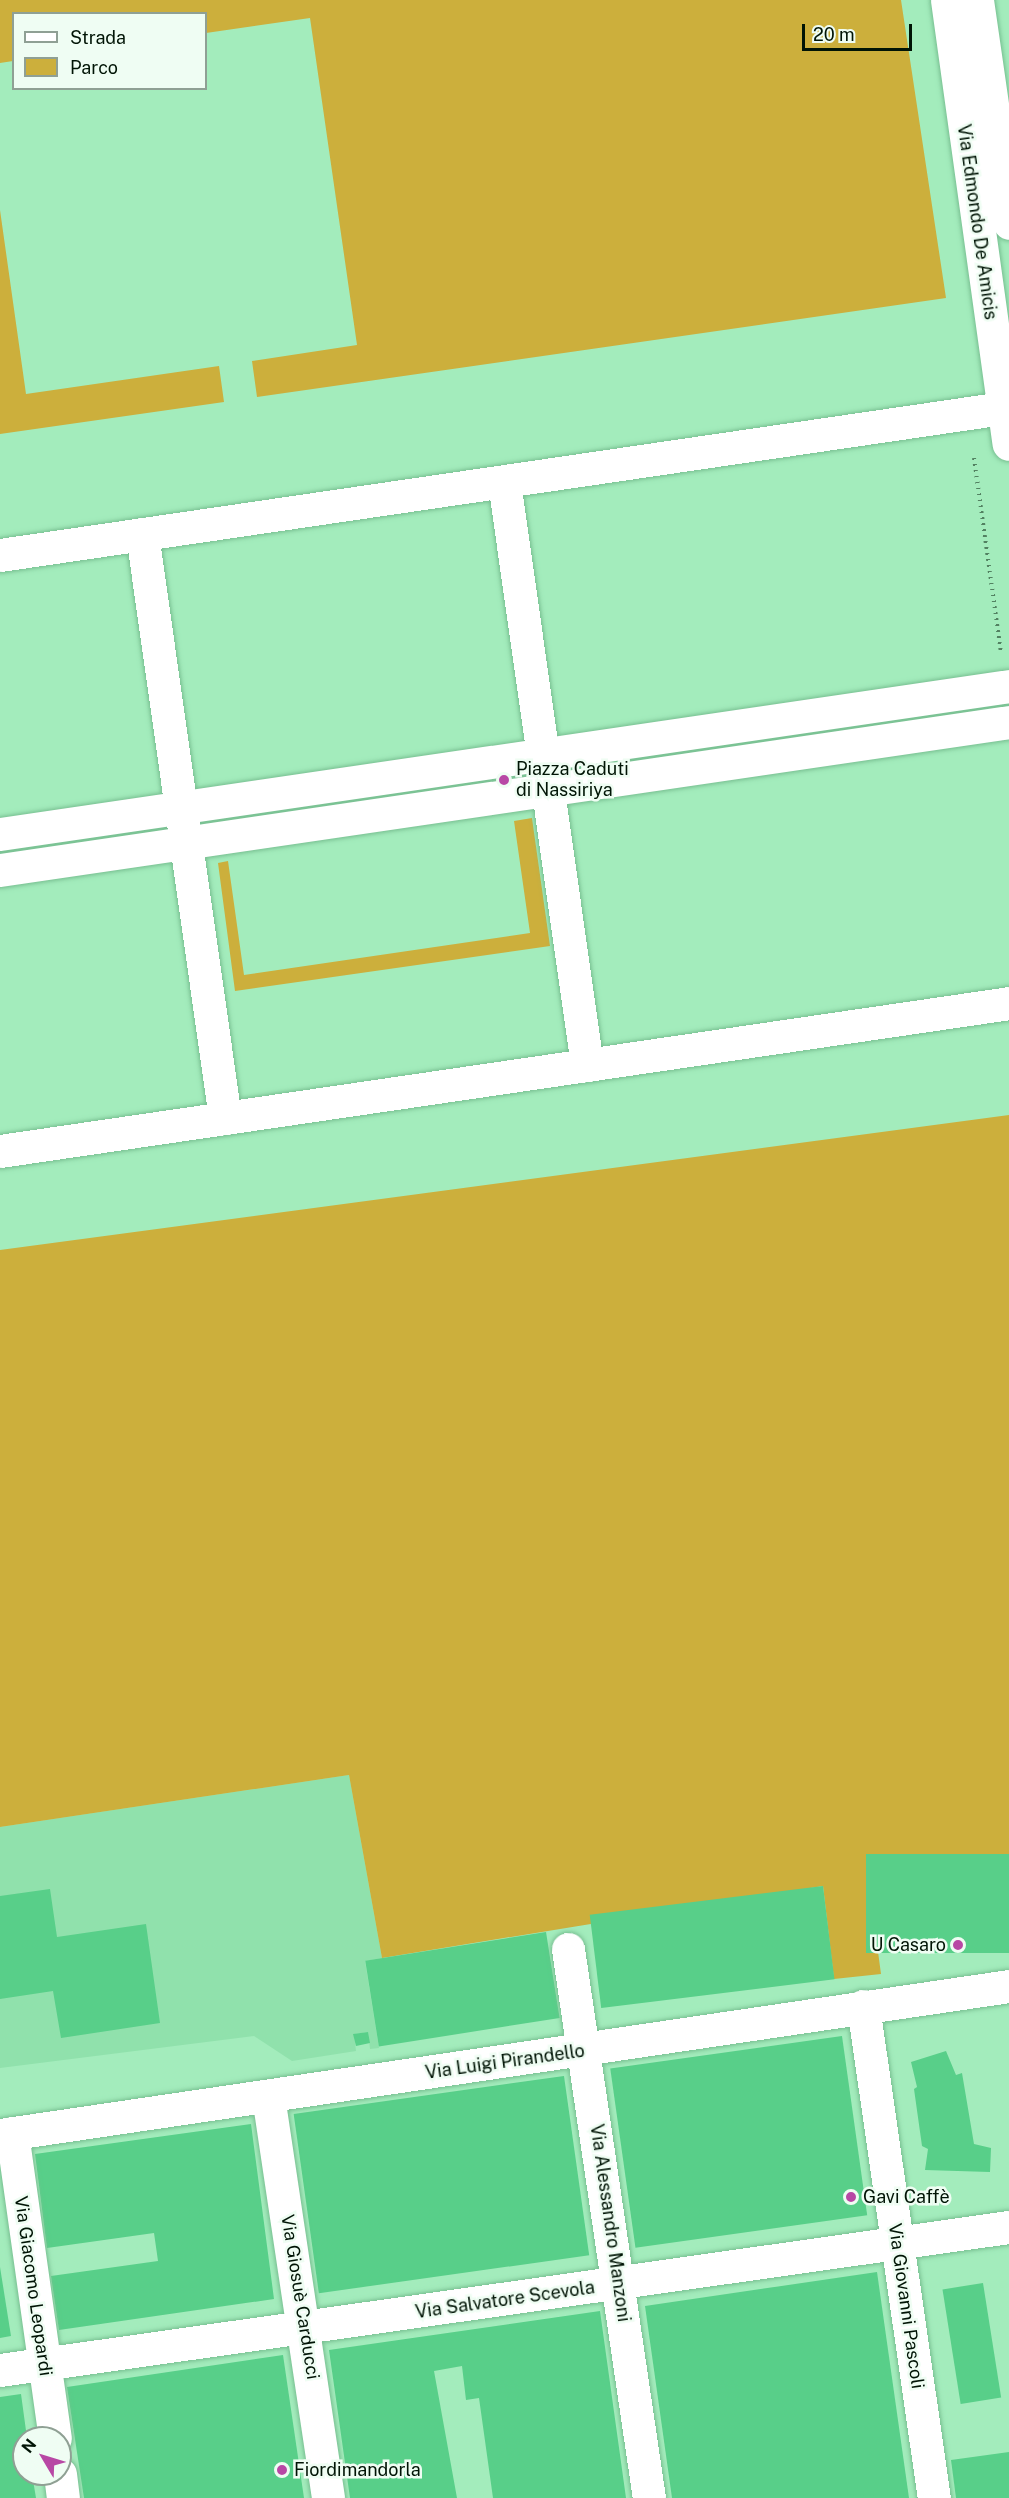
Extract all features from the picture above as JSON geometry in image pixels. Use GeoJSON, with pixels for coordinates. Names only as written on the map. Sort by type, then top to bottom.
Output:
{"type":"FeatureCollection","features":[{"type":"Feature","properties":{"kind":"street","name":"Via Edmondo De Amicis"},"geometry":{"type":"LineString","coordinates":[[947,0],[1009,444]]}},
{"type":"Feature","properties":{"kind":"street","name":"Via Edmondo De Amicis"},"geometry":{"type":"LineString","coordinates":[[977,0],[1009,224]]}},
{"type":"Feature","properties":{"kind":"street"},"geometry":{"type":"LineString","coordinates":[[0,555],[1003,408]]}},
{"type":"Feature","properties":{"kind":"street"},"geometry":{"type":"LineString","coordinates":[[504,482],[587,1065]]}},
{"type":"Feature","properties":{"kind":"street"},"geometry":{"type":"LineString","coordinates":[[142,534],[225,1118]]}},
{"type":"Feature","properties":{"kind":"street"},"geometry":{"type":"LineString","coordinates":[[0,834],[1009,686]]}},
{"type":"Feature","properties":{"kind":"street"},"geometry":{"type":"LineString","coordinates":[[0,870],[1009,722]]}},
{"type":"Feature","properties":{"kind":"street"},"geometry":{"type":"LineString","coordinates":[[0,1151],[1009,1003]]}},
{"type":"Feature","properties":{"kind":"street","name":"Via Alessandro Manzoni"},"geometry":{"type":"LineString","coordinates":[[568,1949],[586,2050],[649,2498]]}},
{"type":"Feature","properties":{"kind":"street","name":"Via Luigi Pirandello"},"geometry":{"type":"LineString","coordinates":[[6,2134],[1009,1986]]}},
{"type":"Feature","properties":{"kind":"street","name":"Via Giovanni Pascoli"},"geometry":{"type":"LineString","coordinates":[[863,2006],[934,2498]]}},
{"type":"Feature","properties":{"kind":"street","name":"Via Giosuè Carducci"},"geometry":{"type":"LineString","coordinates":[[268,2096],[305,2328],[328,2498]]}},
{"type":"Feature","properties":{"kind":"street","name":"Via Giacomo Leopardi"},"geometry":{"type":"LineString","coordinates":[[6,2134],[53,2426]]}},
{"type":"Feature","properties":{"kind":"street","name":"Via Salvatore Scevola"},"geometry":{"type":"LineString","coordinates":[[0,2370],[1009,2227]]}},
{"type":"Feature","properties":{"kind":"shaded area"},"geometry":{"type":"Polygon","coordinates":[[[349,1775],[382,1958],[365,1961],[379,2048],[370,2049],[368,2032],[354,2034],[356,2051],[292,2061],[254,2036],[0,2068],[0,1827],[349,1775]]]}},
{"type":"Feature","properties":{"kind":"green space"},"geometry":{"type":"Polygon","coordinates":[[[0,0],[901,0],[946,298],[257,397],[252,361],[357,345],[310,18],[207,33],[207,12],[12,12],[12,61],[0,63],[0,0]]]}},
{"type":"Feature","properties":{"kind":"green space"},"geometry":{"type":"Polygon","coordinates":[[[0,210],[26,394],[219,366],[224,402],[0,434],[0,210]]]}},
{"type":"Feature","properties":{"kind":"green space"},"geometry":{"type":"Polygon","coordinates":[[[532,818],[550,946],[235,991],[218,863],[228,861],[244,975],[530,933],[514,821],[532,818]]]}},
{"type":"Feature","properties":{"kind":"green space"},"geometry":{"type":"Polygon","coordinates":[[[1009,1115],[1009,1854],[868,1877],[881,1974],[834,1979],[823,1886],[382,1958],[349,1775],[0,1827],[0,1250],[1009,1115]]]}},
{"type":"Feature","properties":{"kind":"building"},"geometry":{"type":"Polygon","coordinates":[[[866,1854],[1009,1854],[1009,1953],[866,1953],[866,1854]]]}},
{"type":"Feature","properties":{"kind":"building"},"geometry":{"type":"Polygon","coordinates":[[[823,1886],[834,1979],[601,2008],[590,1915],[823,1886]]]}},
{"type":"Feature","properties":{"kind":"building"},"geometry":{"type":"Polygon","coordinates":[[[50,1889],[57,1937],[146,1924],[160,2023],[61,2038],[53,1991],[0,1999],[0,1896],[50,1889]]]}},
{"type":"Feature","properties":{"kind":"building"},"geometry":{"type":"Polygon","coordinates":[[[546,1932],[560,2018],[379,2047],[365,1961],[546,1932]]]}},
{"type":"Feature","properties":{"kind":"building"},"geometry":{"type":"Polygon","coordinates":[[[368,2032],[370,2043],[356,2046],[353,2034],[368,2032]]]}},
{"type":"Feature","properties":{"kind":"building"},"geometry":{"type":"Polygon","coordinates":[[[842,2036],[867,2215],[635,2248],[610,2069],[842,2036]]]}},
{"type":"Feature","properties":{"kind":"building"},"geometry":{"type":"Polygon","coordinates":[[[946,2051],[956,2075],[962,2073],[974,2144],[991,2148],[990,2172],[925,2170],[928,2149],[922,2146],[914,2089],[917,2087],[911,2062],[946,2051]]]}},
{"type":"Feature","properties":{"kind":"building"},"geometry":{"type":"Polygon","coordinates":[[[564,2076],[589,2255],[319,2293],[294,2114],[564,2076]]]}},
{"type":"Feature","properties":{"kind":"building"},"geometry":{"type":"Polygon","coordinates":[[[251,2124],[274,2299],[59,2330],[51,2276],[158,2261],[154,2233],[47,2248],[35,2154],[251,2124]]]}},
{"type":"Feature","properties":{"kind":"building"},"geometry":{"type":"Polygon","coordinates":[[[0,2267],[11,2336],[0,2338],[0,2267]]]}},
{"type":"Feature","properties":{"kind":"building"},"geometry":{"type":"Polygon","coordinates":[[[877,2272],[909,2498],[672,2498],[645,2306],[877,2272]]]}},
{"type":"Feature","properties":{"kind":"building"},"geometry":{"type":"Polygon","coordinates":[[[983,2283],[1001,2398],[961,2404],[943,2289],[983,2283]]]}},
{"type":"Feature","properties":{"kind":"building"},"geometry":{"type":"Polygon","coordinates":[[[600,2311],[626,2498],[493,2498],[479,2398],[466,2400],[462,2366],[434,2371],[457,2498],[350,2498],[329,2350],[600,2311]]]}},
{"type":"Feature","properties":{"kind":"building"},"geometry":{"type":"Polygon","coordinates":[[[283,2355],[304,2498],[84,2498],[67,2387],[283,2355]]]}},
{"type":"Feature","properties":{"kind":"building"},"geometry":{"type":"Polygon","coordinates":[[[21,2394],[25,2426],[12,2426],[12,2486],[34,2486],[36,2498],[0,2498],[0,2397],[21,2394]]]}},
{"type":"Feature","properties":{"kind":"building"},"geometry":{"type":"Polygon","coordinates":[[[1009,2452],[1009,2498],[956,2498],[951,2460],[1009,2452]]]}},
{"type":"Feature","properties":{"kind":"place","name":"Piazza Caduti di Nassiriya"},"geometry":{"type":"Point","coordinates":[504,780]}},
{"type":"Feature","properties":{"kind":"place","name":"U Casaro"},"geometry":{"type":"Point","coordinates":[958,1945]}},
{"type":"Feature","properties":{"kind":"place","name":"Gavi Caffè"},"geometry":{"type":"Point","coordinates":[851,2197]}},
{"type":"Feature","properties":{"kind":"place","name":"Fiordimandorla"},"geometry":{"type":"Point","coordinates":[282,2470]}}]}
